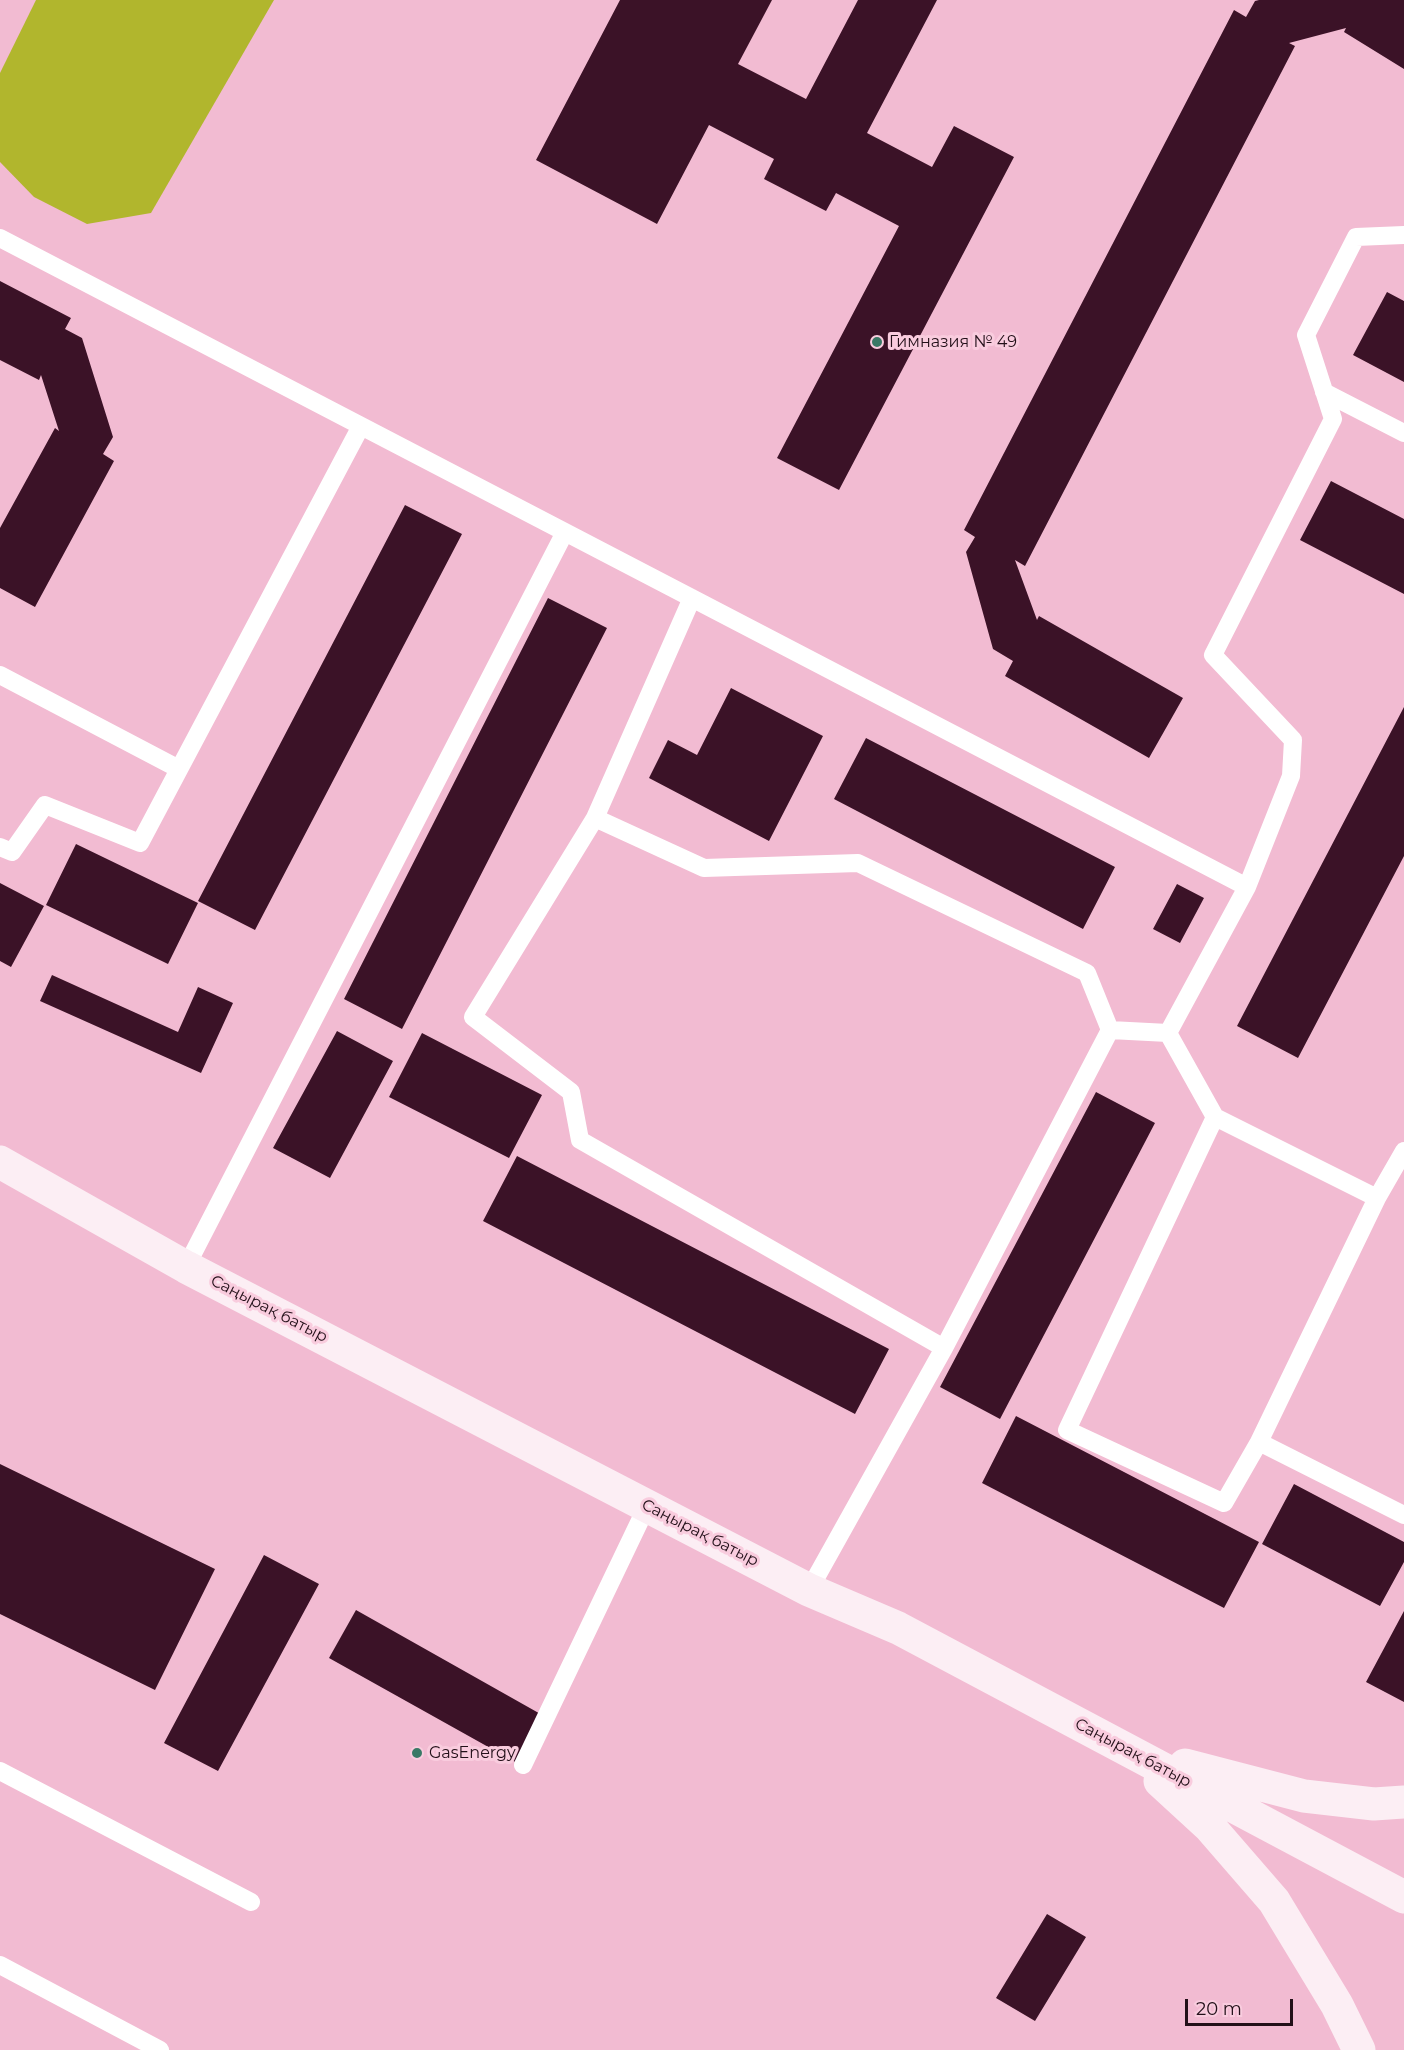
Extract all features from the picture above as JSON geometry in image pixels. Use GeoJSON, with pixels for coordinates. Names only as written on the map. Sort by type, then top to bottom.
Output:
{"type":"FeatureCollection","features":[{"type":"Feature","properties":{"kind":"street","name":"Саңырақ батыр"},"geometry":{"type":"LineString","coordinates":[[0,1162],[186,1267],[808,1590],[898,1628],[1404,1897]]}},
{"type":"Feature","properties":{"kind":"street"},"geometry":{"type":"LineString","coordinates":[[1124,1748],[1304,1796],[1374,1804],[1404,1802]]}},
{"type":"Feature","properties":{"kind":"street"},"geometry":{"type":"LineString","coordinates":[[1124,1748],[1209,1826],[1274,1901],[1337,2005],[1359,2050]]}},
{"type":"Feature","properties":{"kind":"lane"},"geometry":{"type":"LineString","coordinates":[[1168,1033],[1247,887],[1291,776],[1293,741],[1213,655],[1333,419],[1305,335],[1356,237],[1404,235]]}},
{"type":"Feature","properties":{"kind":"lane"},"geometry":{"type":"LineString","coordinates":[[0,238],[1247,887]]}},
{"type":"Feature","properties":{"kind":"lane"},"geometry":{"type":"LineString","coordinates":[[1324,392],[1404,434]]}},
{"type":"Feature","properties":{"kind":"lane"},"geometry":{"type":"LineString","coordinates":[[0,847],[12,852],[45,805],[140,843],[361,426]]}},
{"type":"Feature","properties":{"kind":"lane"},"geometry":{"type":"LineString","coordinates":[[186,1267],[565,532]]}},
{"type":"Feature","properties":{"kind":"lane"},"geometry":{"type":"LineString","coordinates":[[692,598],[595,818],[473,1017],[571,1092],[580,1140],[944,1348]]}},
{"type":"Feature","properties":{"kind":"lane"},"geometry":{"type":"LineString","coordinates":[[0,675],[179,770]]}},
{"type":"Feature","properties":{"kind":"lane"},"geometry":{"type":"LineString","coordinates":[[595,818],[704,868],[858,863],[1087,973],[1110,1030],[944,1348],[808,1590]]}},
{"type":"Feature","properties":{"kind":"lane"},"geometry":{"type":"LineString","coordinates":[[1110,1030],[1168,1033]]}},
{"type":"Feature","properties":{"kind":"lane"},"geometry":{"type":"LineString","coordinates":[[1168,1033],[1215,1117],[1377,1198]]}},
{"type":"Feature","properties":{"kind":"lane"},"geometry":{"type":"LineString","coordinates":[[1215,1117],[1067,1430],[1224,1503],[1259,1442],[1377,1198],[1404,1152]]}},
{"type":"Feature","properties":{"kind":"lane"},"geometry":{"type":"LineString","coordinates":[[1259,1442],[1404,1515]]}},
{"type":"Feature","properties":{"kind":"lane"},"geometry":{"type":"LineString","coordinates":[[523,1765],[647,1506]]}},
{"type":"Feature","properties":{"kind":"lane"},"geometry":{"type":"LineString","coordinates":[[0,1772],[251,1902]]}},
{"type":"Feature","properties":{"kind":"lane"},"geometry":{"type":"LineString","coordinates":[[0,1965],[160,2050]]}},
{"type":"Feature","properties":{"kind":"shaded area"},"geometry":{"type":"Polygon","coordinates":[[[36,0],[274,0],[151,213],[87,224],[34,197],[0,162],[0,73],[36,0]]]}},
{"type":"Feature","properties":{"kind":"building","name":"Гимназия № 49"},"geometry":{"type":"Polygon","coordinates":[[[620,0],[772,0],[738,64],[806,99],[858,0],[937,0],[867,133],[932,167],[954,126],[1014,157],[839,490],[777,458],[899,226],[836,193],[826,211],[764,179],[774,159],[709,125],[657,224],[536,160],[620,0]]]}},
{"type":"Feature","properties":{"kind":"building"},"geometry":{"type":"Polygon","coordinates":[[[1404,0],[1404,69],[1344,32],[1346,28],[1289,43],[1295,46],[1025,566],[1015,560],[1037,620],[1039,616],[1183,698],[1149,758],[1005,676],[1013,661],[993,649],[966,552],[975,537],[964,530],[1234,10],[1246,17],[1255,1],[1404,0]]]}},
{"type":"Feature","properties":{"kind":"building"},"geometry":{"type":"Polygon","coordinates":[[[0,281],[71,318],[65,329],[82,338],[113,437],[103,454],[114,461],[35,607],[0,588],[0,528],[55,428],[59,431],[41,375],[39,380],[0,360],[0,281]]]}},
{"type":"Feature","properties":{"kind":"building"},"geometry":{"type":"Polygon","coordinates":[[[1387,292],[1404,301],[1404,382],[1353,355],[1387,292]]]}},
{"type":"Feature","properties":{"kind":"building"},"geometry":{"type":"Polygon","coordinates":[[[1331,481],[1404,519],[1404,594],[1300,540],[1331,481]]]}},
{"type":"Feature","properties":{"kind":"building"},"geometry":{"type":"Polygon","coordinates":[[[405,505],[462,534],[255,930],[198,901],[405,505]]]}},
{"type":"Feature","properties":{"kind":"building"},"geometry":{"type":"Polygon","coordinates":[[[548,598],[607,628],[402,1029],[344,999],[548,598]]]}},
{"type":"Feature","properties":{"kind":"building"},"geometry":{"type":"Polygon","coordinates":[[[731,688],[823,736],[769,841],[649,778],[668,740],[697,755],[731,688]]]}},
{"type":"Feature","properties":{"kind":"building"},"geometry":{"type":"Polygon","coordinates":[[[1404,707],[1404,856],[1298,1058],[1237,1026],[1404,707]]]}},
{"type":"Feature","properties":{"kind":"building"},"geometry":{"type":"Polygon","coordinates":[[[866,738],[1115,867],[1083,929],[834,799],[866,738]]]}},
{"type":"Feature","properties":{"kind":"building"},"geometry":{"type":"Polygon","coordinates":[[[76,844],[198,903],[168,964],[46,905],[76,844]]]}},
{"type":"Feature","properties":{"kind":"building"},"geometry":{"type":"Polygon","coordinates":[[[0,883],[44,906],[11,967],[0,961],[0,883]]]}},
{"type":"Feature","properties":{"kind":"building"},"geometry":{"type":"Polygon","coordinates":[[[1177,884],[1204,898],[1180,943],[1153,929],[1177,884]]]}},
{"type":"Feature","properties":{"kind":"building"},"geometry":{"type":"Polygon","coordinates":[[[52,975],[178,1032],[198,987],[233,1003],[201,1073],[40,1001],[52,975]]]}},
{"type":"Feature","properties":{"kind":"building"},"geometry":{"type":"Polygon","coordinates":[[[337,1031],[393,1061],[330,1178],[273,1148],[337,1031]]]}},
{"type":"Feature","properties":{"kind":"building"},"geometry":{"type":"Polygon","coordinates":[[[422,1033],[542,1095],[509,1158],[389,1097],[422,1033]]]}},
{"type":"Feature","properties":{"kind":"building"},"geometry":{"type":"Polygon","coordinates":[[[1096,1092],[1155,1123],[1000,1419],[940,1387],[1096,1092]]]}},
{"type":"Feature","properties":{"kind":"building"},"geometry":{"type":"Polygon","coordinates":[[[517,1156],[889,1349],[855,1414],[483,1221],[517,1156]]]}},
{"type":"Feature","properties":{"kind":"building"},"geometry":{"type":"Polygon","coordinates":[[[1016,1416],[1259,1542],[1224,1608],[982,1483],[1016,1416]]]}},
{"type":"Feature","properties":{"kind":"building"},"geometry":{"type":"Polygon","coordinates":[[[0,1464],[215,1569],[155,1690],[0,1614],[0,1464]]]}},
{"type":"Feature","properties":{"kind":"building"},"geometry":{"type":"Polygon","coordinates":[[[1294,1484],[1404,1542],[1404,1562],[1380,1606],[1262,1544],[1294,1484]]]}},
{"type":"Feature","properties":{"kind":"building"},"geometry":{"type":"Polygon","coordinates":[[[264,1555],[319,1584],[218,1771],[164,1743],[264,1555]]]}},
{"type":"Feature","properties":{"kind":"building"},"geometry":{"type":"Polygon","coordinates":[[[356,1610],[544,1716],[517,1763],[329,1658],[356,1610]]]}},
{"type":"Feature","properties":{"kind":"building"},"geometry":{"type":"Polygon","coordinates":[[[1404,1611],[1404,1702],[1366,1682],[1404,1611]]]}},
{"type":"Feature","properties":{"kind":"building"},"geometry":{"type":"Polygon","coordinates":[[[1047,1914],[1086,1937],[1035,2021],[996,1998],[1047,1914]]]}},
{"type":"Feature","properties":{"kind":"place","name":"Гимназия № 49"},"geometry":{"type":"Point","coordinates":[877,342]}},
{"type":"Feature","properties":{"kind":"place","name":"GasEnergy"},"geometry":{"type":"Point","coordinates":[417,1753]}}]}
